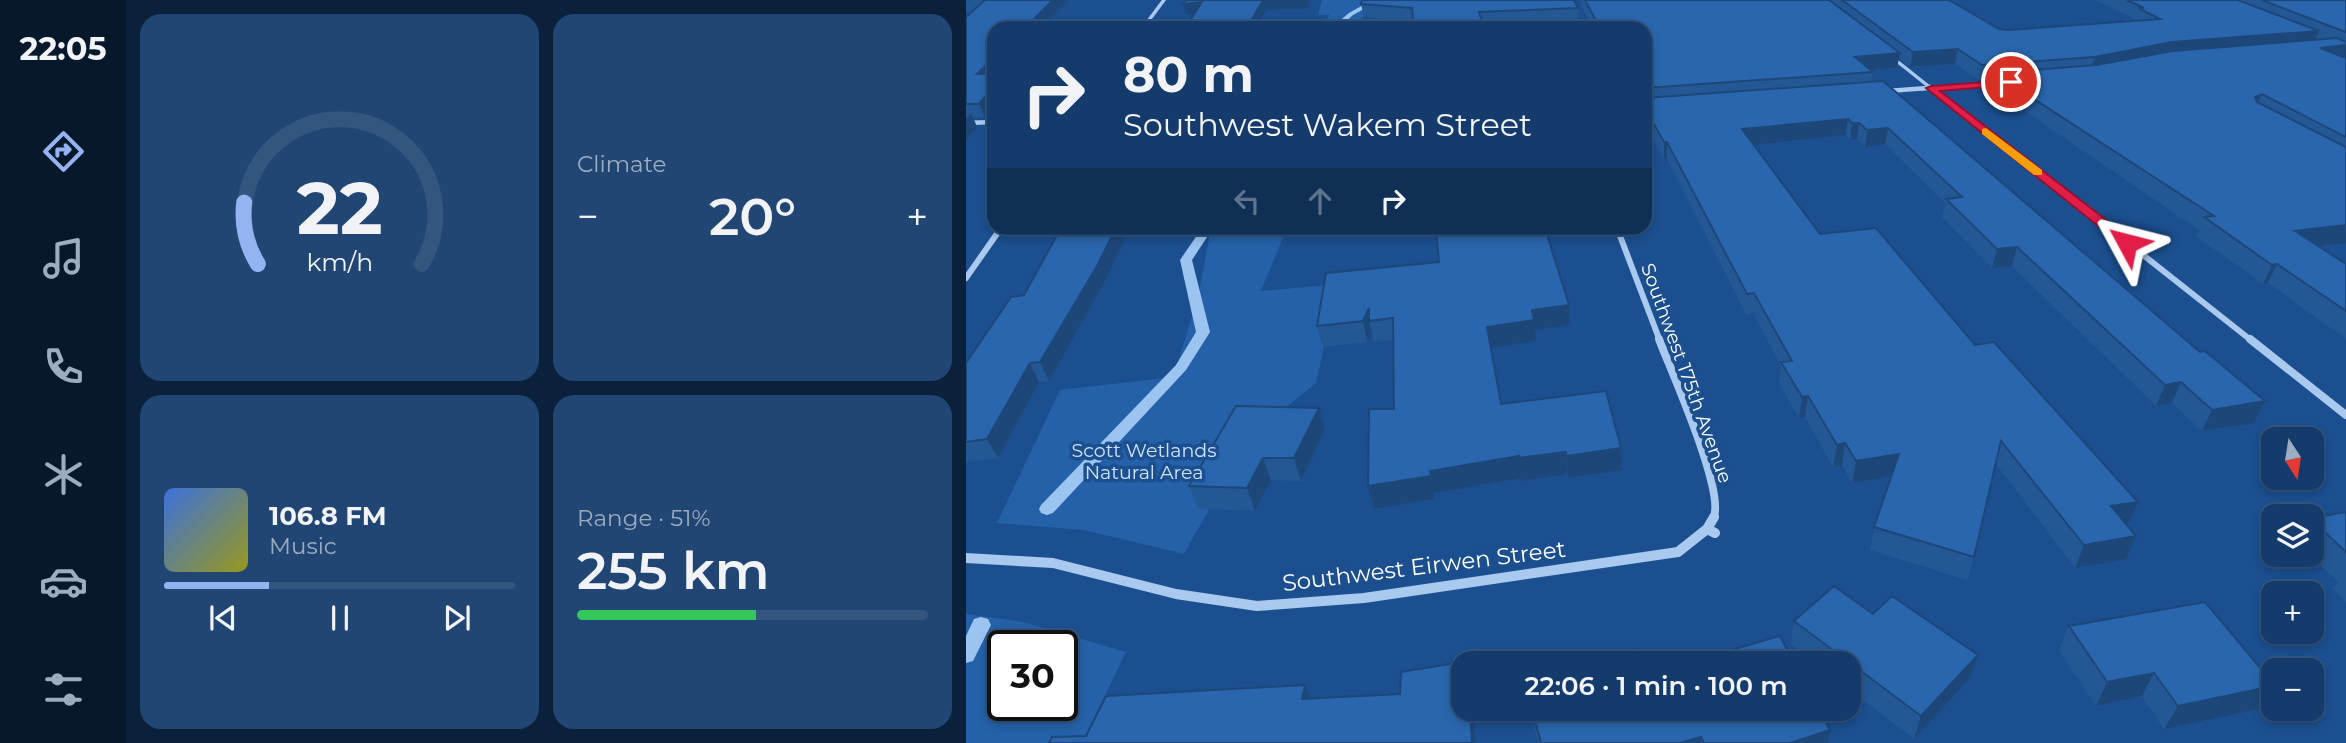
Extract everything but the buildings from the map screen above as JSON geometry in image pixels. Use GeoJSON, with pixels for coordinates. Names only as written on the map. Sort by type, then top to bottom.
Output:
{"type":"FeatureCollection","features":[{"type":"Feature","properties":{"kind":"street"},"geometry":{"type":"LineString","coordinates":[[1148,21],[1164,0]]}},
{"type":"Feature","properties":{"kind":"street"},"geometry":{"type":"LineString","coordinates":[[1891,56],[2346,415]]}},
{"type":"Feature","properties":{"kind":"street"},"geometry":{"type":"LineString","coordinates":[[1877,92],[2011,82]]}},
{"type":"Feature","properties":{"kind":"street"},"geometry":{"type":"LineString","coordinates":[[966,123],[987,122]]}},
{"type":"Feature","properties":{"kind":"street"},"geometry":{"type":"LineString","coordinates":[[966,278],[996,235]]}},
{"type":"Feature","properties":{"kind":"street","name":"Southwest 175th Avenue"},"geometry":{"type":"LineString","coordinates":[[1620,235],[1714,484],[1716,513],[1711,531]]}},
{"type":"Feature","properties":{"kind":"street","name":"Southwest Eirwen Street"},"geometry":{"type":"LineString","coordinates":[[966,558],[1053,563],[1176,594],[1257,606],[1364,598],[1678,552],[1711,531]]}},
{"type":"Feature","properties":{"kind":"green space"},"geometry":{"type":"Polygon","coordinates":[[[1322,0],[1456,0],[1368,12],[1359,21],[1324,21],[1330,15],[1318,15],[1322,0]]]}},
{"type":"Feature","properties":{"kind":"green space","name":"Scott Wetlands Natural Area"},"geometry":{"type":"Polygon","coordinates":[[[1210,235],[1284,235],[1261,291],[1338,284],[1316,383],[1249,438],[1184,554],[1084,530],[997,523],[1060,390],[1173,377],[1198,297],[1210,235]]]}},
{"type":"Feature","properties":{"kind":"green space"},"geometry":{"type":"Polygon","coordinates":[[[966,614],[1023,622],[1050,630],[987,630],[987,721],[1078,721],[1078,638],[1126,652],[1082,743],[966,743],[966,614]]]}},
{"type":"Feature","properties":{"kind":"waterway"},"geometry":{"type":"LineString","coordinates":[[1343,21],[1377,0]]}},
{"type":"Feature","properties":{"kind":"waterway"},"geometry":{"type":"LineString","coordinates":[[1047,509],[1181,367],[1203,332],[1186,260],[1202,235]]}},
{"type":"Feature","properties":{"kind":"waterway"},"geometry":{"type":"LineString","coordinates":[[966,655],[981,625]]}},
{"type":"Feature","properties":{"kind":"slow traffic"},"geometry":{"type":"LineString","coordinates":[[1986,132],[2038,173]]}},
{"type":"Feature","properties":{"kind":"route"},"geometry":{"type":"LineString","coordinates":[[2011,82],[1931,88],[2127,243]]}}]}
